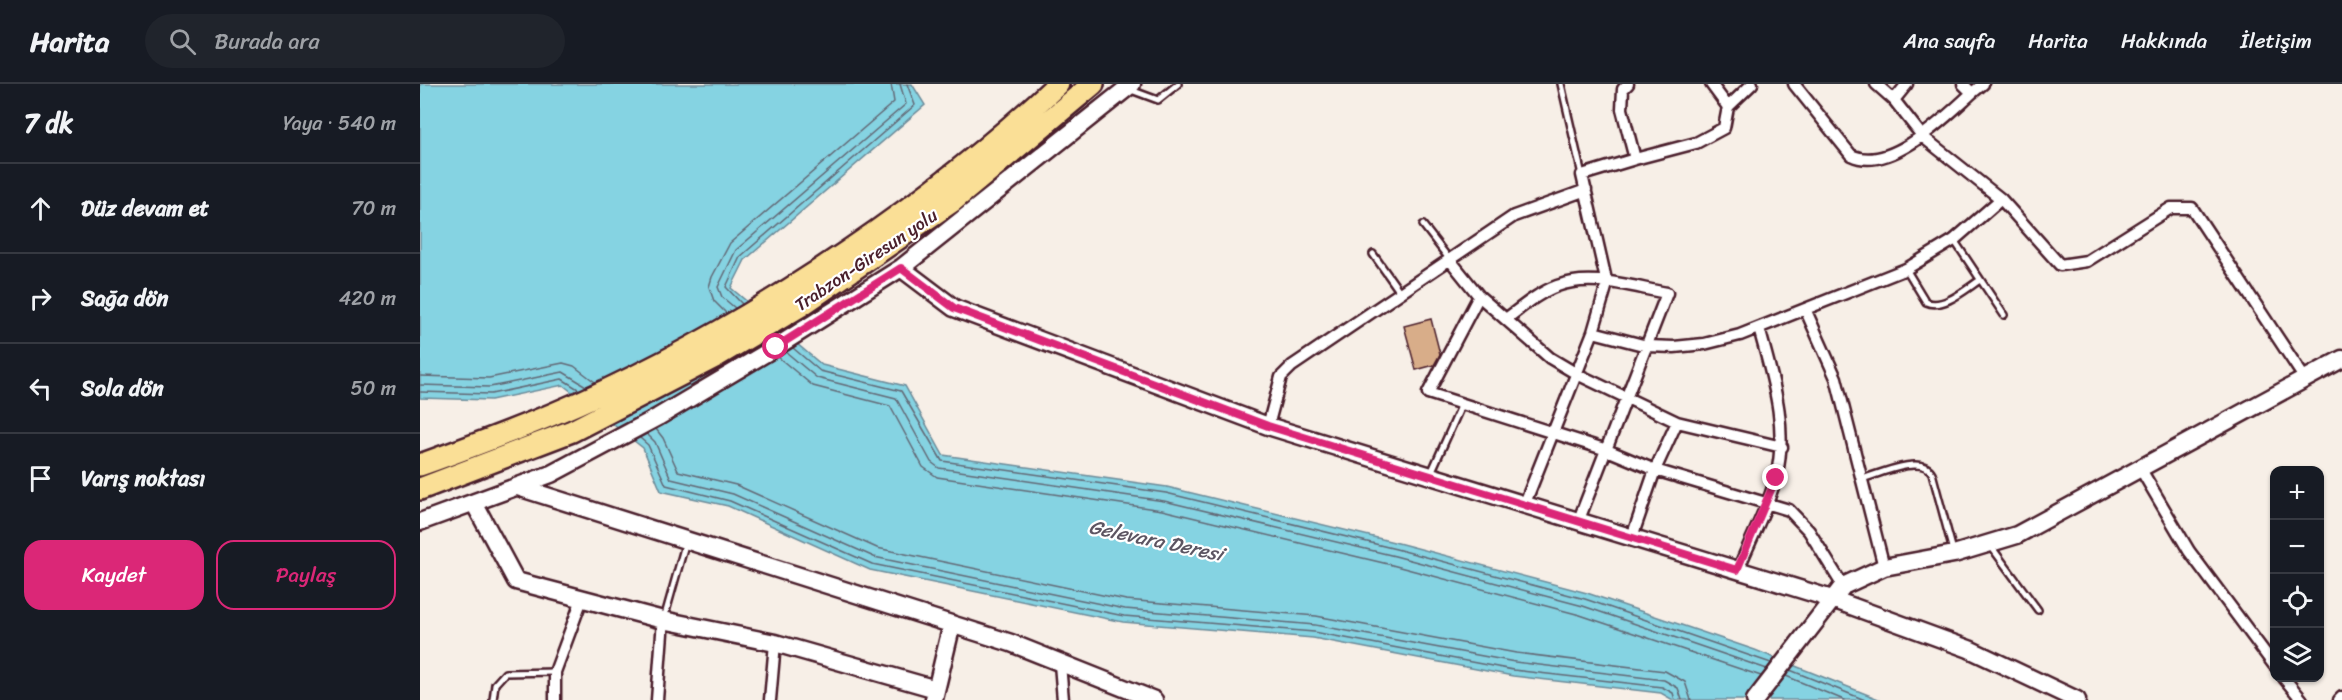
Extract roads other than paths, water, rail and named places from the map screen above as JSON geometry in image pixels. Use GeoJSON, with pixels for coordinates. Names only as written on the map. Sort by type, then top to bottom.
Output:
{"type":"FeatureCollection","features":[{"type":"Feature","properties":{"kind":"highway","name":"Trabzon-Giresun yolu"},"geometry":{"type":"LineString","coordinates":[[420,489],[572,431],[715,357],[795,297],[862,240],[963,166],[1058,84]]}},
{"type":"Feature","properties":{"kind":"highway","name":"Trabzon-Giresun yolu"},"geometry":{"type":"LineString","coordinates":[[420,463],[458,451],[552,414],[795,297],[954,200],[1093,84]]}},
{"type":"Feature","properties":{"kind":"street"},"geometry":{"type":"LineString","coordinates":[[1628,84],[1623,89],[1622,109],[1635,159]]}},
{"type":"Feature","properties":{"kind":"street"},"geometry":{"type":"LineString","coordinates":[[1711,84],[1728,107]]}},
{"type":"Feature","properties":{"kind":"street"},"geometry":{"type":"LineString","coordinates":[[1525,503],[1593,332],[1607,284],[1582,175],[1696,143],[1724,128],[1728,107],[1752,84]]}},
{"type":"Feature","properties":{"kind":"street"},"geometry":{"type":"LineString","coordinates":[[1794,84],[1851,155],[1862,160],[1879,158],[1923,137],[1983,84]]}},
{"type":"Feature","properties":{"kind":"street"},"geometry":{"type":"LineString","coordinates":[[1876,84],[1894,100],[1923,137],[2001,199],[2060,265],[2087,261],[2171,208],[2192,208],[2305,379]]}},
{"type":"Feature","properties":{"kind":"street"},"geometry":{"type":"LineString","coordinates":[[1894,100],[1907,84]]}},
{"type":"Feature","properties":{"kind":"street"},"geometry":{"type":"LineString","coordinates":[[1963,84],[1972,93]]}},
{"type":"Feature","properties":{"kind":"street"},"geometry":{"type":"LineString","coordinates":[[420,522],[551,474],[658,417],[815,323],[901,268],[1130,86]]}},
{"type":"Feature","properties":{"kind":"street"},"geometry":{"type":"LineString","coordinates":[[1268,426],[1281,377],[1292,366],[1514,216],[1586,190]]}},
{"type":"Feature","properties":{"kind":"street"},"geometry":{"type":"LineString","coordinates":[[1593,332],[1647,346],[1704,344],[1760,328],[1906,269],[1954,240],[2001,199]]}},
{"type":"Feature","properties":{"kind":"street"},"geometry":{"type":"LineString","coordinates":[[1450,260],[1479,296],[1550,358],[1577,374],[1677,422],[1782,447]]}},
{"type":"Feature","properties":{"kind":"street"},"geometry":{"type":"LineString","coordinates":[[901,268],[954,308],[1268,426],[1832,599],[1969,650],[2077,700]]}},
{"type":"Feature","properties":{"kind":"street"},"geometry":{"type":"LineString","coordinates":[[1506,319],[1542,292],[1557,285],[1594,280],[1607,284],[1667,292],[1578,522]]}},
{"type":"Feature","properties":{"kind":"street"},"geometry":{"type":"LineString","coordinates":[[1479,296],[1428,393],[1607,450],[1655,470],[1789,510],[1798,518],[1843,586]]}},
{"type":"Feature","properties":{"kind":"street"},"geometry":{"type":"LineString","coordinates":[[1806,311],[1836,378],[1884,567]]}},
{"type":"Feature","properties":{"kind":"street"},"geometry":{"type":"LineString","coordinates":[[1737,570],[1776,478],[1782,447],[1775,385],[1760,328]]}},
{"type":"Feature","properties":{"kind":"street"},"geometry":{"type":"LineString","coordinates":[[1755,700],[1818,615],[1843,586],[1884,567],[1954,554],[2017,535],[2342,359]]}},
{"type":"Feature","properties":{"kind":"street"},"geometry":{"type":"LineString","coordinates":[[1632,537],[1655,470],[1677,422]]}},
{"type":"Feature","properties":{"kind":"street"},"geometry":{"type":"LineString","coordinates":[[2140,468],[2189,551],[2270,660]]}},
{"type":"Feature","properties":{"kind":"street"},"geometry":{"type":"LineString","coordinates":[[518,487],[1011,643],[1154,700]]}},
{"type":"Feature","properties":{"kind":"street"},"geometry":{"type":"LineString","coordinates":[[474,503],[516,580],[663,620],[775,643],[935,695],[952,624]]}},
{"type":"Feature","properties":{"kind":"street"},"geometry":{"type":"LineString","coordinates":[[555,700],[555,672],[582,599]]}},
{"type":"Feature","properties":{"kind":"street"},"geometry":{"type":"LineString","coordinates":[[657,700],[663,620]]}},
{"type":"Feature","properties":{"kind":"street"},"geometry":{"type":"LineString","coordinates":[[770,700],[775,643]]}},
{"type":"Feature","properties":{"kind":"street"},"geometry":{"type":"LineString","coordinates":[[1060,664],[1063,700]]}},
{"type":"Feature","properties":{"kind":"street"},"geometry":{"type":"LineString","coordinates":[[2287,682],[2302,700]]}},
{"type":"Feature","properties":{"kind":"lane"},"geometry":{"type":"LineString","coordinates":[[1130,86],[1158,100],[1178,84]]}},
{"type":"Feature","properties":{"kind":"lane"},"geometry":{"type":"LineString","coordinates":[[1562,84],[1582,175]]}},
{"type":"Feature","properties":{"kind":"lane"},"geometry":{"type":"LineString","coordinates":[[1423,225],[1450,260]]}},
{"type":"Feature","properties":{"kind":"lane"},"geometry":{"type":"LineString","coordinates":[[1954,240],[2004,315]]}},
{"type":"Feature","properties":{"kind":"lane"},"geometry":{"type":"LineString","coordinates":[[1374,254],[1401,293]]}},
{"type":"Feature","properties":{"kind":"lane"},"geometry":{"type":"LineString","coordinates":[[1906,269],[1926,302],[1932,304],[1941,304],[1980,280]]}},
{"type":"Feature","properties":{"kind":"lane"},"geometry":{"type":"LineString","coordinates":[[1430,475],[1462,404]]}},
{"type":"Feature","properties":{"kind":"lane"},"geometry":{"type":"LineString","coordinates":[[1862,479],[1917,463],[1927,466],[1932,473],[1954,554]]}},
{"type":"Feature","properties":{"kind":"lane"},"geometry":{"type":"LineString","coordinates":[[663,620],[687,540]]}},
{"type":"Feature","properties":{"kind":"lane"},"geometry":{"type":"LineString","coordinates":[[1989,543],[2038,609]]}},
{"type":"Feature","properties":{"kind":"lane"},"geometry":{"type":"LineString","coordinates":[[493,700],[495,684],[505,673],[555,672]]}},
{"type":"Feature","properties":{"kind":"water","name":"Gelevara Deresi"},"geometry":{"type":"Polygon","coordinates":[[[420,84],[912,84],[925,105],[745,260],[731,288],[822,365],[905,386],[943,455],[1167,487],[1398,543],[1587,593],[1755,650],[1881,700],[1673,700],[1661,693],[1513,676],[1313,638],[1123,622],[870,570],[728,506],[661,491],[643,448],[563,385],[491,400],[420,398],[420,84]]]}}]}
